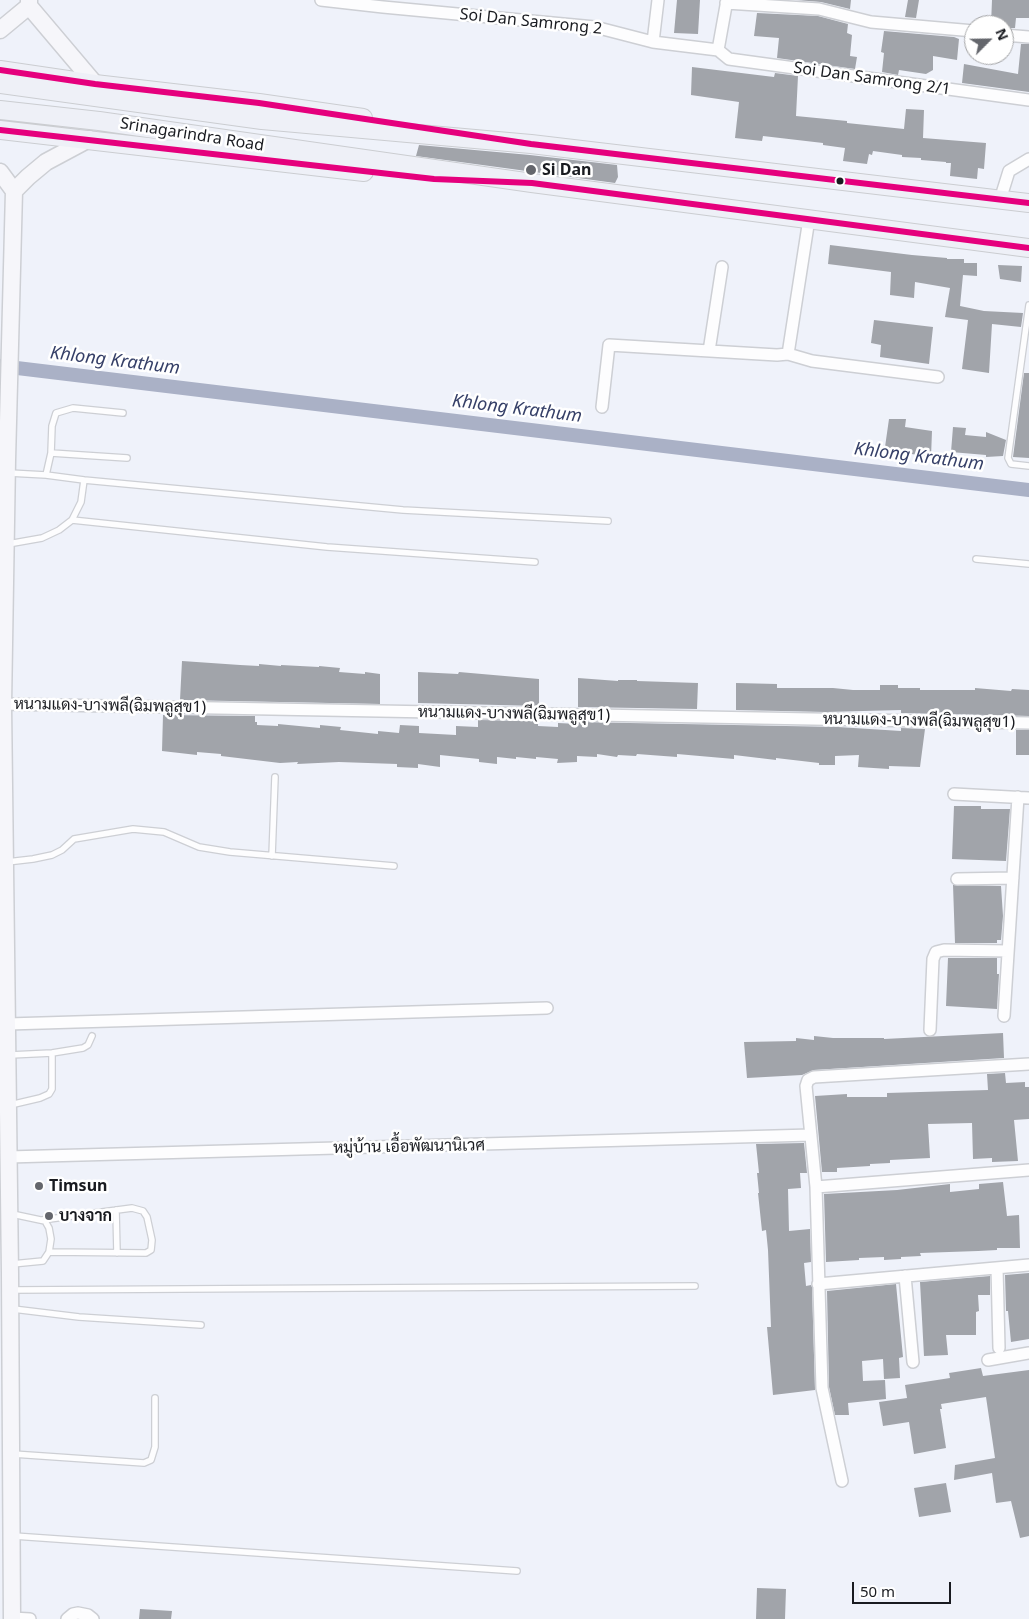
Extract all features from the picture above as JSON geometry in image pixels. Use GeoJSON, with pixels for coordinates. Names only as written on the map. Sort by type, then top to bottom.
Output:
{"type":"FeatureCollection","features":[{"type":"Feature","properties":{"kind":"main road"},"geometry":{"type":"LineString","coordinates":[[0,30],[29,3],[95,84]]}},
{"type":"Feature","properties":{"kind":"main road","name":"Srinagarindra Road"},"geometry":{"type":"LineString","coordinates":[[0,70],[95,84],[259,103],[531,144]]}},
{"type":"Feature","properties":{"kind":"main road","name":"Srinagarindra Road"},"geometry":{"type":"LineString","coordinates":[[0,84],[262,120],[531,144],[1029,203]]}},
{"type":"Feature","properties":{"kind":"main road","name":"Srinagarindra Road"},"geometry":{"type":"LineString","coordinates":[[0,110],[99,121],[532,183],[1029,248]]}},
{"type":"Feature","properties":{"kind":"main road","name":"Srinagarindra Road"},"geometry":{"type":"LineString","coordinates":[[0,130],[434,179],[532,183]]}},
{"type":"Feature","properties":{"kind":"main road"},"geometry":{"type":"LineString","coordinates":[[14,191],[46,162],[89,139]]}},
{"type":"Feature","properties":{"kind":"main road"},"geometry":{"type":"LineString","coordinates":[[0,172],[14,191],[11,354],[5,464],[6,544],[2,704],[5,1030],[8,1055],[5,1116],[8,1157],[5,1196],[10,1214],[9,1276],[11,1309],[8,1396],[11,1454],[12,1619]]}},
{"type":"Feature","properties":{"kind":"street","name":"Soi Dan Samrong 2"},"geometry":{"type":"LineString","coordinates":[[321,0],[384,4],[595,27],[653,42],[718,50]]}},
{"type":"Feature","properties":{"kind":"street"},"geometry":{"type":"LineString","coordinates":[[653,42],[658,0]]}},
{"type":"Feature","properties":{"kind":"street"},"geometry":{"type":"LineString","coordinates":[[718,50],[727,2],[819,9],[871,22],[964,31]]}},
{"type":"Feature","properties":{"kind":"street"},"geometry":{"type":"LineString","coordinates":[[1014,36],[1029,37]]}},
{"type":"Feature","properties":{"kind":"street","name":"Soi Dan Samrong 2/1"},"geometry":{"type":"LineString","coordinates":[[718,50],[729,59],[1029,100]]}},
{"type":"Feature","properties":{"kind":"street"},"geometry":{"type":"LineString","coordinates":[[1000,200],[1009,171],[1029,159]]}},
{"type":"Feature","properties":{"kind":"street"},"geometry":{"type":"LineString","coordinates":[[788,354],[809,219]]}},
{"type":"Feature","properties":{"kind":"street"},"geometry":{"type":"LineString","coordinates":[[709,351],[722,267]]}},
{"type":"Feature","properties":{"kind":"street"},"geometry":{"type":"LineString","coordinates":[[602,407],[609,345],[788,354],[812,361],[938,377]]}},
{"type":"Feature","properties":{"kind":"street","name":"หนามแดง-บางพลี(ฉิมพลูสุข1)"},"geometry":{"type":"LineString","coordinates":[[2,704],[1029,723]]}},
{"type":"Feature","properties":{"kind":"street"},"geometry":{"type":"LineString","coordinates":[[954,794],[1024,798],[1013,878],[1004,1016]]}},
{"type":"Feature","properties":{"kind":"street"},"geometry":{"type":"LineString","coordinates":[[958,879],[1013,878]]}},
{"type":"Feature","properties":{"kind":"street"},"geometry":{"type":"LineString","coordinates":[[930,1030],[933,959],[936,952],[944,950],[1008,951]]}},
{"type":"Feature","properties":{"kind":"street"},"geometry":{"type":"LineString","coordinates":[[5,1030],[547,1008]]}},
{"type":"Feature","properties":{"kind":"street"},"geometry":{"type":"LineString","coordinates":[[842,1481],[823,1393],[816,1187],[806,1086],[808,1080],[814,1077],[1029,1064]]}},
{"type":"Feature","properties":{"kind":"street","name":"หมู่บ้าน เอื้อพัฒนานิเวศ"},"geometry":{"type":"LineString","coordinates":[[8,1157],[811,1135]]}},
{"type":"Feature","properties":{"kind":"street"},"geometry":{"type":"LineString","coordinates":[[816,1187],[1029,1170]]}},
{"type":"Feature","properties":{"kind":"street"},"geometry":{"type":"LineString","coordinates":[[818,1284],[1029,1265]]}},
{"type":"Feature","properties":{"kind":"street"},"geometry":{"type":"LineString","coordinates":[[997,1268],[999,1348]]}},
{"type":"Feature","properties":{"kind":"street"},"geometry":{"type":"LineString","coordinates":[[905,1276],[913,1362]]}},
{"type":"Feature","properties":{"kind":"street"},"geometry":{"type":"LineString","coordinates":[[988,1360],[1029,1353]]}},
{"type":"Feature","properties":{"kind":"street"},"geometry":{"type":"LineString","coordinates":[[68,1619],[73,1614],[78,1613],[88,1615],[93,1619]]}},
{"type":"Feature","properties":{"kind":"street"},"geometry":{"type":"LineString","coordinates":[[12,1619],[30,1619]]}},
{"type":"Feature","properties":{"kind":"lane"},"geometry":{"type":"LineString","coordinates":[[1029,305],[1008,458],[1011,464],[1029,466]]}},
{"type":"Feature","properties":{"kind":"lane"},"geometry":{"type":"LineString","coordinates":[[46,475],[51,453],[52,426],[56,412],[73,408],[123,413]]}},
{"type":"Feature","properties":{"kind":"lane"},"geometry":{"type":"LineString","coordinates":[[51,453],[127,458]]}},
{"type":"Feature","properties":{"kind":"lane"},"geometry":{"type":"LineString","coordinates":[[5,464],[46,475],[84,480],[403,510],[608,522]]}},
{"type":"Feature","properties":{"kind":"lane"},"geometry":{"type":"LineString","coordinates":[[6,544],[42,538],[59,530],[72,520],[81,502],[84,480]]}},
{"type":"Feature","properties":{"kind":"lane"},"geometry":{"type":"LineString","coordinates":[[72,520],[326,548],[535,562]]}},
{"type":"Feature","properties":{"kind":"lane"},"geometry":{"type":"LineString","coordinates":[[976,559],[1029,564]]}},
{"type":"Feature","properties":{"kind":"lane"},"geometry":{"type":"LineString","coordinates":[[272,856],[275,777]]}},
{"type":"Feature","properties":{"kind":"lane"},"geometry":{"type":"LineString","coordinates":[[3,875],[33,859],[52,855],[62,850],[74,839],[133,829],[164,832],[199,847],[272,856],[394,866]]}},
{"type":"Feature","properties":{"kind":"lane"},"geometry":{"type":"LineString","coordinates":[[8,1055],[52,1053],[83,1048],[88,1045],[92,1036]]}},
{"type":"Feature","properties":{"kind":"lane"},"geometry":{"type":"LineString","coordinates":[[5,1116],[49,1094],[52,1089],[52,1053]]}},
{"type":"Feature","properties":{"kind":"lane"},"geometry":{"type":"LineString","coordinates":[[10,1214],[42,1220],[132,1208],[143,1211],[147,1217],[152,1240],[151,1250],[146,1253],[49,1252]]}},
{"type":"Feature","properties":{"kind":"lane"},"geometry":{"type":"LineString","coordinates":[[116,1210],[116,1253]]}},
{"type":"Feature","properties":{"kind":"lane"},"geometry":{"type":"LineString","coordinates":[[9,1276],[43,1261],[49,1252],[51,1239],[49,1228],[46,1221],[42,1220]]}},
{"type":"Feature","properties":{"kind":"lane"},"geometry":{"type":"LineString","coordinates":[[9,1276],[695,1286]]}},
{"type":"Feature","properties":{"kind":"lane"},"geometry":{"type":"LineString","coordinates":[[11,1309],[201,1325]]}},
{"type":"Feature","properties":{"kind":"lane"},"geometry":{"type":"LineString","coordinates":[[11,1454],[144,1463],[151,1460],[155,1447],[155,1398]]}},
{"type":"Feature","properties":{"kind":"lane"},"geometry":{"type":"LineString","coordinates":[[12,1536],[517,1571]]}},
{"type":"Feature","properties":{"kind":"building"},"geometry":{"type":"Polygon","coordinates":[[[677,0],[700,0],[698,34],[674,33],[677,0]]]}},
{"type":"Feature","properties":{"kind":"building"},"geometry":{"type":"Polygon","coordinates":[[[796,0],[851,0],[850,9],[821,2],[796,0]]]}},
{"type":"Feature","properties":{"kind":"building"},"geometry":{"type":"Polygon","coordinates":[[[908,0],[919,0],[916,18],[905,17],[908,0]]]}},
{"type":"Feature","properties":{"kind":"building"},"geometry":{"type":"Polygon","coordinates":[[[992,0],[1029,0],[1029,18],[1016,18],[1015,28],[1014,15],[991,15],[992,0]]]}},
{"type":"Feature","properties":{"kind":"building"},"geometry":{"type":"Polygon","coordinates":[[[757,13],[818,16],[848,24],[847,33],[852,35],[850,56],[857,57],[855,69],[777,58],[779,38],[754,36],[757,13]]]}},
{"type":"Feature","properties":{"kind":"building"},"geometry":{"type":"Polygon","coordinates":[[[884,31],[954,37],[959,39],[957,60],[933,56],[933,70],[926,74],[899,70],[898,75],[882,72],[884,53],[881,52],[884,31]]]}},
{"type":"Feature","properties":{"kind":"building"},"geometry":{"type":"Polygon","coordinates":[[[1021,44],[1029,44],[1029,92],[962,83],[964,64],[1018,74],[1021,44]]]}},
{"type":"Feature","properties":{"kind":"building"},"geometry":{"type":"Polygon","coordinates":[[[692,67],[774,77],[775,73],[798,76],[796,116],[904,129],[906,109],[924,110],[923,138],[986,143],[984,169],[978,168],[977,179],[950,176],[951,163],[946,162],[921,160],[921,158],[902,157],[902,155],[873,151],[872,155],[869,154],[867,164],[843,161],[845,148],[823,145],[823,143],[763,136],[762,141],[735,138],[739,102],[691,95],[692,67]]]}},
{"type":"Feature","properties":{"kind":"building"},"geometry":{"type":"Polygon","coordinates":[[[419,145],[617,165],[618,177],[615,183],[416,156],[419,145]]]}},
{"type":"Feature","properties":{"kind":"building"},"geometry":{"type":"Polygon","coordinates":[[[830,245],[947,259],[964,259],[964,263],[977,263],[977,276],[963,275],[960,306],[984,311],[1023,313],[1021,327],[992,324],[989,373],[962,369],[968,320],[945,317],[950,288],[915,282],[914,298],[890,295],[891,272],[828,264],[830,245]]]}},
{"type":"Feature","properties":{"kind":"building"},"geometry":{"type":"Polygon","coordinates":[[[998,265],[1022,266],[1021,282],[1000,279],[998,265]]]}},
{"type":"Feature","properties":{"kind":"building"},"geometry":{"type":"Polygon","coordinates":[[[874,320],[933,327],[929,364],[880,357],[881,345],[871,343],[874,320]]]}},
{"type":"Feature","properties":{"kind":"building"},"geometry":{"type":"Polygon","coordinates":[[[1024,373],[1029,373],[1029,458],[1013,457],[1024,373]]]}},
{"type":"Feature","properties":{"kind":"building"},"geometry":{"type":"Polygon","coordinates":[[[889,419],[906,419],[905,427],[932,431],[931,457],[905,453],[905,451],[885,447],[889,419]]]}},
{"type":"Feature","properties":{"kind":"building"},"geometry":{"type":"Polygon","coordinates":[[[953,427],[966,428],[965,435],[986,437],[986,432],[1006,440],[1003,456],[986,457],[986,455],[951,452],[953,427]]]}},
{"type":"Feature","properties":{"kind":"building"},"geometry":{"type":"Polygon","coordinates":[[[182,661],[259,666],[259,664],[319,666],[340,668],[339,672],[380,674],[380,704],[180,700],[182,661]]]}},
{"type":"Feature","properties":{"kind":"building"},"geometry":{"type":"Polygon","coordinates":[[[418,672],[458,674],[459,672],[539,679],[539,706],[418,703],[418,672]]]}},
{"type":"Feature","properties":{"kind":"building"},"geometry":{"type":"Polygon","coordinates":[[[578,678],[698,683],[697,709],[578,707],[578,678]]]}},
{"type":"Feature","properties":{"kind":"building"},"geometry":{"type":"Polygon","coordinates":[[[736,683],[777,684],[777,688],[853,690],[880,690],[880,685],[898,685],[898,688],[920,688],[920,690],[975,690],[975,688],[1011,691],[1012,689],[1029,690],[1029,716],[901,713],[901,710],[826,712],[736,710],[736,683]]]}},
{"type":"Feature","properties":{"kind":"building"},"geometry":{"type":"Polygon","coordinates":[[[163,715],[255,716],[257,725],[278,726],[278,724],[320,728],[320,725],[341,727],[340,730],[378,734],[378,731],[399,733],[400,725],[419,726],[419,733],[456,735],[456,726],[478,727],[478,720],[538,721],[538,726],[558,727],[558,723],[578,724],[578,722],[838,727],[901,731],[901,728],[925,729],[920,767],[889,766],[889,769],[858,767],[859,755],[835,756],[835,765],[819,765],[819,763],[734,755],[734,759],[677,754],[677,757],[637,754],[636,756],[618,755],[617,757],[597,754],[597,757],[577,756],[577,762],[557,763],[558,759],[497,757],[497,764],[479,762],[479,759],[440,755],[440,767],[418,764],[418,768],[397,767],[397,764],[339,762],[280,763],[221,756],[221,754],[197,752],[197,755],[162,751],[163,715]]]}},
{"type":"Feature","properties":{"kind":"building"},"geometry":{"type":"Polygon","coordinates":[[[1016,730],[1029,730],[1029,755],[1016,755],[1016,730]]]}},
{"type":"Feature","properties":{"kind":"building"},"geometry":{"type":"Polygon","coordinates":[[[954,806],[981,806],[981,809],[1010,809],[1006,861],[952,859],[954,806]]]}},
{"type":"Feature","properties":{"kind":"building"},"geometry":{"type":"Polygon","coordinates":[[[953,885],[1001,886],[1003,916],[1001,940],[997,940],[997,943],[955,943],[953,885]]]}},
{"type":"Feature","properties":{"kind":"building"},"geometry":{"type":"Polygon","coordinates":[[[948,958],[997,958],[997,974],[999,974],[997,1009],[946,1006],[948,958]]]}},
{"type":"Feature","properties":{"kind":"building"},"geometry":{"type":"Polygon","coordinates":[[[1003,1033],[1004,1058],[814,1070],[802,1075],[747,1078],[744,1042],[796,1041],[796,1038],[814,1040],[814,1036],[884,1039],[1003,1033]]]}},
{"type":"Feature","properties":{"kind":"building"},"geometry":{"type":"Polygon","coordinates":[[[1005,1073],[1006,1083],[1025,1082],[1025,1087],[1029,1087],[1029,1119],[1014,1120],[1018,1161],[992,1162],[992,1158],[973,1159],[972,1123],[928,1124],[930,1158],[890,1160],[890,1163],[837,1168],[837,1172],[822,1172],[815,1096],[847,1094],[847,1097],[887,1097],[887,1093],[988,1090],[987,1074],[1005,1073]]]}},
{"type":"Feature","properties":{"kind":"building"},"geometry":{"type":"Polygon","coordinates":[[[804,1143],[807,1173],[800,1173],[801,1188],[788,1189],[789,1231],[810,1229],[811,1262],[804,1263],[806,1286],[811,1285],[812,1287],[815,1390],[773,1395],[767,1327],[771,1327],[768,1250],[766,1230],[762,1231],[756,1144],[804,1143]]]}},
{"type":"Feature","properties":{"kind":"building"},"geometry":{"type":"Polygon","coordinates":[[[1003,1182],[1007,1216],[1019,1215],[1020,1248],[920,1253],[921,1256],[901,1257],[901,1259],[884,1260],[884,1257],[859,1258],[859,1260],[826,1262],[824,1194],[897,1190],[950,1184],[950,1192],[979,1189],[979,1184],[1003,1182]]]}},
{"type":"Feature","properties":{"kind":"building"},"geometry":{"type":"Polygon","coordinates":[[[1029,1273],[1029,1339],[1011,1342],[1008,1311],[1006,1311],[1005,1275],[1029,1273]]]}},
{"type":"Feature","properties":{"kind":"building"},"geometry":{"type":"Polygon","coordinates":[[[990,1276],[990,1295],[978,1295],[979,1311],[976,1312],[976,1335],[946,1335],[948,1355],[924,1356],[920,1282],[990,1276]]]}},
{"type":"Feature","properties":{"kind":"building"},"geometry":{"type":"Polygon","coordinates":[[[896,1284],[903,1357],[899,1358],[900,1378],[884,1379],[883,1359],[862,1361],[863,1381],[885,1380],[886,1399],[848,1403],[849,1415],[835,1415],[829,1387],[827,1291],[896,1284]]]}},
{"type":"Feature","properties":{"kind":"building"},"geometry":{"type":"Polygon","coordinates":[[[981,1368],[983,1376],[1029,1370],[1029,1536],[1020,1538],[1011,1501],[996,1503],[992,1473],[954,1480],[955,1465],[995,1458],[986,1397],[941,1404],[942,1409],[940,1409],[946,1448],[914,1454],[909,1422],[883,1426],[879,1402],[907,1398],[905,1385],[950,1378],[949,1373],[981,1368]]]}},
{"type":"Feature","properties":{"kind":"building"},"geometry":{"type":"Polygon","coordinates":[[[946,1483],[951,1512],[919,1517],[914,1488],[946,1483]]]}},
{"type":"Feature","properties":{"kind":"building"},"geometry":{"type":"Polygon","coordinates":[[[757,1588],[786,1589],[785,1619],[756,1619],[757,1588]]]}},
{"type":"Feature","properties":{"kind":"building"},"geometry":{"type":"Polygon","coordinates":[[[140,1609],[172,1611],[171,1619],[139,1619],[140,1609]]]}},
{"type":"Feature","properties":{"kind":"waterway","name":"Khlong Krathum"},"geometry":{"type":"LineString","coordinates":[[0,366],[1029,490]]}},
{"type":"Feature","properties":{"kind":"transit line"},"geometry":{"type":"LineString","coordinates":[[0,70],[95,84],[259,103],[531,144],[1029,203]]}},
{"type":"Feature","properties":{"kind":"transit line"},"geometry":{"type":"LineString","coordinates":[[0,130],[434,179],[532,183],[1029,248]]}},
{"type":"Feature","properties":{"kind":"place","name":"Si Dan"},"geometry":{"type":"Point","coordinates":[531,170]}},
{"type":"Feature","properties":{"kind":"place","name":"Timsun"},"geometry":{"type":"Point","coordinates":[39,1186]}},
{"type":"Feature","properties":{"kind":"place","name":"บางจาก"},"geometry":{"type":"Point","coordinates":[49,1216]}}]}
